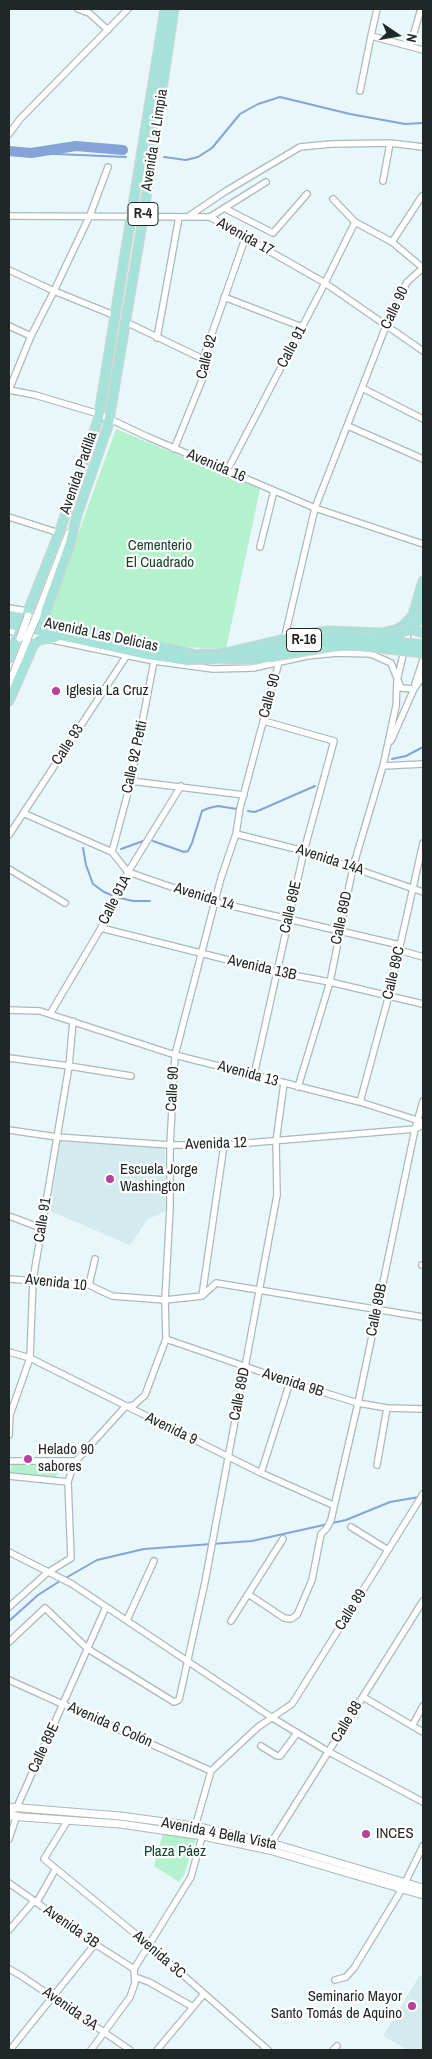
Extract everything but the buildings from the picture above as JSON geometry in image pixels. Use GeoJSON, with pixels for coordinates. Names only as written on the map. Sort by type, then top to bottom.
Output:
{"type":"FeatureCollection","features":[{"type":"Feature","properties":{"kind":"main road","name":"Avenida La Limpia"},"geometry":{"type":"LineString","coordinates":[[99,414],[165,9]]}},
{"type":"Feature","properties":{"kind":"main road","name":"Avenida La Limpia"},"geometry":{"type":"LineString","coordinates":[[109,419],[143,218],[174,9]]}},
{"type":"Feature","properties":{"kind":"main road","name":"Avenida Padilla"},"geometry":{"type":"LineString","coordinates":[[9,658],[59,533],[99,414]]}},
{"type":"Feature","properties":{"kind":"main road","name":"Avenida Padilla"},"geometry":{"type":"LineString","coordinates":[[49,624],[45,616],[46,611],[70,544],[77,515],[109,419]]}},
{"type":"Feature","properties":{"kind":"main road"},"geometry":{"type":"LineString","coordinates":[[423,581],[413,615],[412,628],[423,633]]}},
{"type":"Feature","properties":{"kind":"main road"},"geometry":{"type":"LineString","coordinates":[[380,639],[408,630],[418,622],[423,610]]}},
{"type":"Feature","properties":{"kind":"main road","name":"R-16"},"geometry":{"type":"LineString","coordinates":[[194,654],[221,654],[328,631],[382,633],[396,630],[404,625],[413,615]]}},
{"type":"Feature","properties":{"kind":"main road","name":"Avenida Las Delicias"},"geometry":{"type":"LineString","coordinates":[[9,616],[23,623],[65,637],[185,660],[225,658],[303,641],[332,637],[380,639]]}},
{"type":"Feature","properties":{"kind":"main road"},"geometry":{"type":"LineString","coordinates":[[23,623],[45,639]]}},
{"type":"Feature","properties":{"kind":"main road","name":"Avenida Las Delicias"},"geometry":{"type":"LineString","coordinates":[[9,624],[49,624],[194,654]]}},
{"type":"Feature","properties":{"kind":"main road"},"geometry":{"type":"LineString","coordinates":[[9,701],[29,651],[34,644],[45,639],[65,637]]}},
{"type":"Feature","properties":{"kind":"main road","name":"R-16"},"geometry":{"type":"LineString","coordinates":[[380,639],[423,645]]}},
{"type":"Feature","properties":{"kind":"main road","name":"R-16"},"geometry":{"type":"LineString","coordinates":[[194,654],[241,660],[325,647],[354,645],[423,653]]}},
{"type":"Feature","properties":{"kind":"street"},"geometry":{"type":"LineString","coordinates":[[78,9],[89,13],[108,30]]}},
{"type":"Feature","properties":{"kind":"street"},"geometry":{"type":"LineString","coordinates":[[9,134],[20,119],[128,9]]}},
{"type":"Feature","properties":{"kind":"street"},"geometry":{"type":"LineString","coordinates":[[360,91],[377,9]]}},
{"type":"Feature","properties":{"kind":"street"},"geometry":{"type":"LineString","coordinates":[[410,46],[421,9]]}},
{"type":"Feature","properties":{"kind":"street"},"geometry":{"type":"LineString","coordinates":[[371,36],[423,50]]}},
{"type":"Feature","properties":{"kind":"street"},"geometry":{"type":"LineString","coordinates":[[383,181],[390,143]]}},
{"type":"Feature","properties":{"kind":"street"},"geometry":{"type":"LineString","coordinates":[[189,216],[226,191],[300,148],[331,144],[390,143],[423,147]]}},
{"type":"Feature","properties":{"kind":"street"},"geometry":{"type":"LineString","coordinates":[[9,390],[31,336],[90,215],[108,166]]}},
{"type":"Feature","properties":{"kind":"street"},"geometry":{"type":"LineString","coordinates":[[210,218],[266,182]]}},
{"type":"Feature","properties":{"kind":"street"},"geometry":{"type":"LineString","coordinates":[[224,208],[273,233],[307,194]]}},
{"type":"Feature","properties":{"kind":"street"},"geometry":{"type":"LineString","coordinates":[[392,242],[422,196]]}},
{"type":"Feature","properties":{"kind":"street"},"geometry":{"type":"LineString","coordinates":[[333,199],[354,222],[392,242],[423,268]]}},
{"type":"Feature","properties":{"kind":"street","name":"Avenida 17"},"geometry":{"type":"LineString","coordinates":[[9,216],[90,215],[143,218],[179,216],[210,218],[246,236],[325,283],[423,350]]}},
{"type":"Feature","properties":{"kind":"street"},"geometry":{"type":"LineString","coordinates":[[157,338],[179,216]]}},
{"type":"Feature","properties":{"kind":"street","name":"Calle 91"},"geometry":{"type":"LineString","coordinates":[[227,471],[325,283],[354,222]]}},
{"type":"Feature","properties":{"kind":"street","name":"Calle 92"},"geometry":{"type":"LineString","coordinates":[[174,449],[207,368],[204,359],[246,236]]}},
{"type":"Feature","properties":{"kind":"street","name":"Calle 90"},"geometry":{"type":"LineString","coordinates":[[284,640],[315,508],[386,326],[406,282],[423,268]]}},
{"type":"Feature","properties":{"kind":"street"},"geometry":{"type":"LineString","coordinates":[[9,270],[54,291],[116,316]]}},
{"type":"Feature","properties":{"kind":"street"},"geometry":{"type":"LineString","coordinates":[[418,273],[423,278]]}},
{"type":"Feature","properties":{"kind":"street"},"geometry":{"type":"LineString","coordinates":[[224,297],[302,327]]}},
{"type":"Feature","properties":{"kind":"street"},"geometry":{"type":"LineString","coordinates":[[126,322],[204,359]]}},
{"type":"Feature","properties":{"kind":"street"},"geometry":{"type":"LineString","coordinates":[[9,326],[31,336]]}},
{"type":"Feature","properties":{"kind":"street"},"geometry":{"type":"LineString","coordinates":[[362,388],[423,419]]}},
{"type":"Feature","properties":{"kind":"street","name":"Avenida 16"},"geometry":{"type":"LineString","coordinates":[[9,390],[35,395],[99,414],[174,449],[315,508],[423,544]]}},
{"type":"Feature","properties":{"kind":"street"},"geometry":{"type":"LineString","coordinates":[[348,426],[423,459]]}},
{"type":"Feature","properties":{"kind":"street"},"geometry":{"type":"LineString","coordinates":[[260,547],[274,491]]}},
{"type":"Feature","properties":{"kind":"street","name":"R-4"},"geometry":{"type":"LineString","coordinates":[[9,685],[56,557],[77,515]]}},
{"type":"Feature","properties":{"kind":"street"},"geometry":{"type":"LineString","coordinates":[[9,517],[59,533],[56,557],[9,666]]}},
{"type":"Feature","properties":{"kind":"street","name":"Avenida Las Delicias"},"geometry":{"type":"LineString","coordinates":[[9,608],[23,623],[9,631]]}},
{"type":"Feature","properties":{"kind":"street"},"geometry":{"type":"LineString","coordinates":[[387,749],[396,706],[397,681],[413,615]]}},
{"type":"Feature","properties":{"kind":"street","name":"Avenida Las Delicias"},"geometry":{"type":"LineString","coordinates":[[45,639],[154,661]]}},
{"type":"Feature","properties":{"kind":"street","name":"R-16"},"geometry":{"type":"LineString","coordinates":[[154,661],[187,667],[230,670],[253,668],[306,656],[337,653],[372,654],[391,663],[397,681]]}},
{"type":"Feature","properties":{"kind":"street","name":"Calle 93"},"geometry":{"type":"LineString","coordinates":[[9,835],[127,655]]}},
{"type":"Feature","properties":{"kind":"street"},"geometry":{"type":"LineString","coordinates":[[387,749],[414,688],[423,660]]}},
{"type":"Feature","properties":{"kind":"street","name":"Calle 92 Petti"},"geometry":{"type":"LineString","coordinates":[[112,852],[131,781],[154,661]]}},
{"type":"Feature","properties":{"kind":"street","name":"Calle 90"},"geometry":{"type":"LineString","coordinates":[[47,1573],[71,1558],[68,1482],[76,1461],[125,1407],[134,1405],[145,1394],[166,1339],[165,1300],[175,1054],[215,902],[236,834],[244,795],[280,662]]}},
{"type":"Feature","properties":{"kind":"street"},"geometry":{"type":"LineString","coordinates":[[414,688],[423,676]]}},
{"type":"Feature","properties":{"kind":"street"},"geometry":{"type":"LineString","coordinates":[[397,681],[401,688],[414,688]]}},
{"type":"Feature","properties":{"kind":"street","name":"Calle 89E"},"geometry":{"type":"LineString","coordinates":[[254,1075],[304,851],[334,741],[264,721]]}},
{"type":"Feature","properties":{"kind":"street","name":"Calle 89D"},"geometry":{"type":"LineString","coordinates":[[298,1087],[330,982],[353,867],[387,749]]}},
{"type":"Feature","properties":{"kind":"street"},"geometry":{"type":"LineString","coordinates":[[383,766],[423,764]]}},
{"type":"Feature","properties":{"kind":"street"},"geometry":{"type":"LineString","coordinates":[[131,781],[244,795]]}},
{"type":"Feature","properties":{"kind":"street","name":"Calle 91A"},"geometry":{"type":"LineString","coordinates":[[50,1014],[101,928],[128,872],[181,786]]}},
{"type":"Feature","properties":{"kind":"street"},"geometry":{"type":"LineString","coordinates":[[23,813],[112,852],[128,872]]}},
{"type":"Feature","properties":{"kind":"street","name":"Avenida 14A"},"geometry":{"type":"LineString","coordinates":[[236,834],[304,851],[423,892]]}},
{"type":"Feature","properties":{"kind":"street","name":"Calle 89C"},"geometry":{"type":"LineString","coordinates":[[360,1102],[389,995],[423,843]]}},
{"type":"Feature","properties":{"kind":"street"},"geometry":{"type":"LineString","coordinates":[[9,869],[64,903]]}},
{"type":"Feature","properties":{"kind":"street","name":"Avenida 14"},"geometry":{"type":"LineString","coordinates":[[128,872],[215,902],[339,931],[400,948],[423,957]]}},
{"type":"Feature","properties":{"kind":"street","name":"Avenida 13B"},"geometry":{"type":"LineString","coordinates":[[101,928],[276,972],[330,982],[423,1004]]}},
{"type":"Feature","properties":{"kind":"street"},"geometry":{"type":"LineString","coordinates":[[9,1010],[29,1009],[73,1021]]}},
{"type":"Feature","properties":{"kind":"street","name":"Calle 91"},"geometry":{"type":"LineString","coordinates":[[9,1435],[10,1415],[30,1358],[33,1280],[69,1066],[73,1021]]}},
{"type":"Feature","properties":{"kind":"street","name":"Avenida 13"},"geometry":{"type":"LineString","coordinates":[[73,1021],[175,1054],[360,1102],[422,1122]]}},
{"type":"Feature","properties":{"kind":"street"},"geometry":{"type":"LineString","coordinates":[[9,1058],[131,1076]]}},
{"type":"Feature","properties":{"kind":"street","name":"Calle 89D"},"geometry":{"type":"LineString","coordinates":[[88,1650],[174,1702],[178,1702],[188,1662],[277,1194],[276,1142],[284,1083]]}},
{"type":"Feature","properties":{"kind":"street","name":"Calle 89B"},"geometry":{"type":"LineString","coordinates":[[248,1594],[284,1618],[291,1619],[294,1618],[312,1580],[320,1534],[327,1528],[331,1520],[333,1504],[358,1403],[378,1310],[414,1129],[422,1122],[423,1101]]}},
{"type":"Feature","properties":{"kind":"street","name":"Avenida 12"},"geometry":{"type":"LineString","coordinates":[[9,1130],[57,1137],[170,1145],[224,1145],[414,1129]]}},
{"type":"Feature","properties":{"kind":"street"},"geometry":{"type":"LineString","coordinates":[[202,1296],[224,1145]]}},
{"type":"Feature","properties":{"kind":"street"},"geometry":{"type":"LineString","coordinates":[[9,1216],[41,1228]]}},
{"type":"Feature","properties":{"kind":"street"},"geometry":{"type":"LineString","coordinates":[[90,1285],[95,1259]]}},
{"type":"Feature","properties":{"kind":"street","name":"Avenida 10"},"geometry":{"type":"LineString","coordinates":[[9,1279],[90,1285],[112,1296],[165,1300],[202,1296]]}},
{"type":"Feature","properties":{"kind":"street"},"geometry":{"type":"LineString","coordinates":[[202,1296],[216,1283],[423,1317]]}},
{"type":"Feature","properties":{"kind":"street","name":"Avenida 9B"},"geometry":{"type":"LineString","coordinates":[[166,1339],[245,1367],[358,1403],[387,1408],[423,1409]]}},
{"type":"Feature","properties":{"kind":"street","name":"Avenida 9"},"geometry":{"type":"LineString","coordinates":[[9,1352],[30,1358],[125,1407],[261,1473],[333,1504]]}},
{"type":"Feature","properties":{"kind":"street"},"geometry":{"type":"LineString","coordinates":[[261,1473],[290,1382]]}},
{"type":"Feature","properties":{"kind":"street"},"geometry":{"type":"LineString","coordinates":[[377,1465],[387,1408]]}},
{"type":"Feature","properties":{"kind":"street"},"geometry":{"type":"LineString","coordinates":[[9,1462],[76,1461]]}},
{"type":"Feature","properties":{"kind":"street"},"geometry":{"type":"LineString","coordinates":[[9,1476],[53,1482],[68,1482]]}},
{"type":"Feature","properties":{"kind":"street","name":"Calle 89"},"geometry":{"type":"LineString","coordinates":[[211,1771],[271,1717],[288,1707],[296,1698],[423,1494]]}},
{"type":"Feature","properties":{"kind":"street"},"geometry":{"type":"LineString","coordinates":[[351,1527],[388,1550]]}},
{"type":"Feature","properties":{"kind":"street"},"geometry":{"type":"LineString","coordinates":[[231,1621],[283,1539]]}},
{"type":"Feature","properties":{"kind":"street"},"geometry":{"type":"LineString","coordinates":[[9,1552],[47,1573],[72,1584],[271,1717],[329,1752],[423,1802]]}},
{"type":"Feature","properties":{"kind":"street"},"geometry":{"type":"LineString","coordinates":[[127,1620],[154,1561]]}},
{"type":"Feature","properties":{"kind":"street"},"geometry":{"type":"LineString","coordinates":[[9,1607],[47,1573]]}},
{"type":"Feature","properties":{"kind":"street","name":"Calle 88"},"geometry":{"type":"LineString","coordinates":[[270,1843],[422,1605]]}},
{"type":"Feature","properties":{"kind":"street","name":"Calle 89E"},"geometry":{"type":"LineString","coordinates":[[13,1807],[64,1705],[106,1607]]}},
{"type":"Feature","properties":{"kind":"street"},"geometry":{"type":"LineString","coordinates":[[9,1642],[45,1608],[88,1650]]}},
{"type":"Feature","properties":{"kind":"street","name":"Avenida 6 Colón"},"geometry":{"type":"LineString","coordinates":[[9,1680],[211,1771]]}},
{"type":"Feature","properties":{"kind":"street"},"geometry":{"type":"LineString","coordinates":[[363,1697],[423,1732]]}},
{"type":"Feature","properties":{"kind":"street"},"geometry":{"type":"LineString","coordinates":[[412,1726],[423,1706]]}},
{"type":"Feature","properties":{"kind":"street"},"geometry":{"type":"LineString","coordinates":[[262,1746],[276,1756],[280,1756],[298,1733]]}},
{"type":"Feature","properties":{"kind":"street"},"geometry":{"type":"LineString","coordinates":[[193,1834],[211,1771]]}},
{"type":"Feature","properties":{"kind":"street"},"geometry":{"type":"LineString","coordinates":[[9,1839],[13,1807]]}},
{"type":"Feature","properties":{"kind":"street","name":"Avenida 4 Bella Vista"},"geometry":{"type":"LineString","coordinates":[[13,1807],[120,1816],[194,1826],[204,1832],[269,1850],[404,1885],[423,1888]]}},
{"type":"Feature","properties":{"kind":"street","name":"Avenida 4 Bella Vista"},"geometry":{"type":"LineString","coordinates":[[11,1816],[120,1824],[193,1834],[204,1832],[270,1843],[404,1885],[423,1896]]}},
{"type":"Feature","properties":{"kind":"street","name":"Avenida 3C"},"geometry":{"type":"LineString","coordinates":[[68,1820],[44,1859],[55,1870],[149,1945],[268,2050]]}},
{"type":"Feature","properties":{"kind":"street"},"geometry":{"type":"LineString","coordinates":[[91,2050],[105,2034],[130,1997],[135,1977],[134,1969],[191,1878],[204,1832]]}},
{"type":"Feature","properties":{"kind":"street"},"geometry":{"type":"LineString","coordinates":[[335,1980],[346,1977],[354,1968],[404,1885],[423,1846]]}},
{"type":"Feature","properties":{"kind":"street"},"geometry":{"type":"LineString","coordinates":[[9,1930],[35,1902],[55,1870]]}},
{"type":"Feature","properties":{"kind":"street","name":"Avenida 3B"},"geometry":{"type":"LineString","coordinates":[[9,1883],[95,1944],[134,1969]]}},
{"type":"Feature","properties":{"kind":"street"},"geometry":{"type":"LineString","coordinates":[[9,2050],[95,1944]]}},
{"type":"Feature","properties":{"kind":"street","name":"Avenida 3A"},"geometry":{"type":"LineString","coordinates":[[9,1969],[130,2050]]}},
{"type":"Feature","properties":{"kind":"street"},"geometry":{"type":"LineString","coordinates":[[135,1977],[149,1982],[193,2007]]}},
{"type":"Feature","properties":{"kind":"street"},"geometry":{"type":"LineString","coordinates":[[157,2050],[204,1994]]}},
{"type":"Feature","properties":{"kind":"shaded area","name":"Escuela Jorge Washington"},"geometry":{"type":"Polygon","coordinates":[[[60,1142],[165,1147],[166,1211],[148,1219],[130,1245],[50,1211],[60,1142]]]}},
{"type":"Feature","properties":{"kind":"shaded area","name":"Seminario Mayor Santo Tomás de Aquino"},"geometry":{"type":"Polygon","coordinates":[[[420,1975],[423,1977],[423,2050],[408,2050],[383,2036],[420,1975]]]}},
{"type":"Feature","properties":{"kind":"green space","name":"Cementerio El Cuadrado"},"geometry":{"type":"Polygon","coordinates":[[[116,429],[260,489],[226,649],[183,647],[47,620],[116,429]]]}},
{"type":"Feature","properties":{"kind":"green space"},"geometry":{"type":"Polygon","coordinates":[[[12,1464],[62,1467],[53,1481],[10,1472],[12,1464]]]}},
{"type":"Feature","properties":{"kind":"green space","name":"Plaza Páez"},"geometry":{"type":"Polygon","coordinates":[[[164,1830],[196,1838],[184,1875],[179,1882],[154,1866],[164,1830]]]}},
{"type":"Feature","properties":{"kind":"waterway"},"geometry":{"type":"LineString","coordinates":[[164,157],[186,160],[198,157],[212,148],[240,114],[258,104],[280,97],[350,114],[405,124],[423,123]]}},
{"type":"Feature","properties":{"kind":"waterway"},"geometry":{"type":"LineString","coordinates":[[9,151],[31,153],[76,146],[123,150]]}},
{"type":"Feature","properties":{"kind":"waterway"},"geometry":{"type":"LineString","coordinates":[[9,152],[126,157]]}},
{"type":"Feature","properties":{"kind":"waterway"},"geometry":{"type":"LineString","coordinates":[[392,759],[406,756],[423,747]]}},
{"type":"Feature","properties":{"kind":"waterway"},"geometry":{"type":"LineString","coordinates":[[248,811],[260,810],[315,786]]}},
{"type":"Feature","properties":{"kind":"waterway"},"geometry":{"type":"LineString","coordinates":[[153,841],[184,852],[188,851],[202,811],[218,806],[237,809]]}},
{"type":"Feature","properties":{"kind":"waterway"},"geometry":{"type":"LineString","coordinates":[[121,849],[146,840]]}},
{"type":"Feature","properties":{"kind":"waterway"},"geometry":{"type":"LineString","coordinates":[[83,848],[86,865],[93,884],[104,892],[116,897],[133,901],[150,901]]}},
{"type":"Feature","properties":{"kind":"waterway"},"geometry":{"type":"LineString","coordinates":[[64,1579],[97,1560],[144,1549],[252,1541],[346,1520],[390,1502],[419,1497]]}},
{"type":"Feature","properties":{"kind":"waterway"},"geometry":{"type":"LineString","coordinates":[[9,1621],[38,1595],[60,1581]]}},
{"type":"Feature","properties":{"kind":"place","name":"Iglesia La Cruz"},"geometry":{"type":"Point","coordinates":[56,691]}},
{"type":"Feature","properties":{"kind":"place","name":"Escuela Jorge Washington"},"geometry":{"type":"Point","coordinates":[110,1179]}},
{"type":"Feature","properties":{"kind":"place","name":"Helado 90 sabores"},"geometry":{"type":"Point","coordinates":[28,1459]}},
{"type":"Feature","properties":{"kind":"place","name":"INCES"},"geometry":{"type":"Point","coordinates":[366,1834]}},
{"type":"Feature","properties":{"kind":"place","name":"Seminario Mayor Santo Tomás de Aquino"},"geometry":{"type":"Point","coordinates":[412,2006]}}]}
